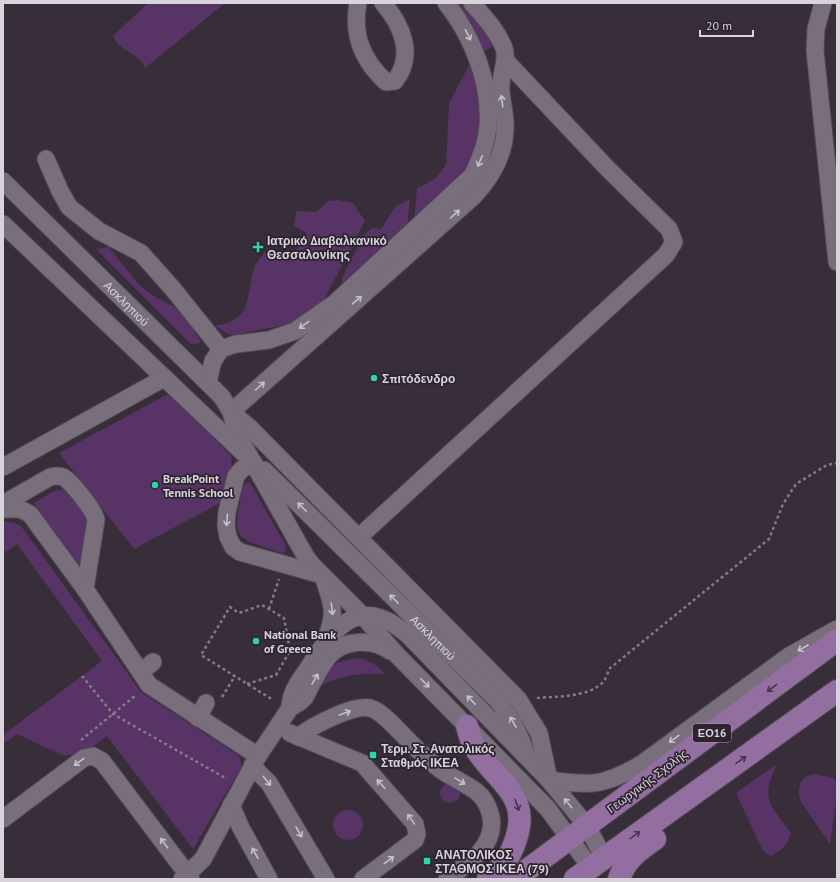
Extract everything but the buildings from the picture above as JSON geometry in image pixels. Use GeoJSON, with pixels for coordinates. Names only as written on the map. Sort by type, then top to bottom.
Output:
{"type":"FeatureCollection","features":[{"type":"Feature","properties":{"kind":"main road","name":"Γεωργικής Σχολής"},"geometry":{"type":"LineString","coordinates":[[584,859],[587,826],[837,640]]}},
{"type":"Feature","properties":{"kind":"main road","name":"Γεωργικής Σχολής"},"geometry":{"type":"LineString","coordinates":[[515,879],[584,859],[720,775],[837,691]]}},
{"type":"Feature","properties":{"kind":"main road"},"geometry":{"type":"LineString","coordinates":[[467,726],[472,743],[512,792],[520,814],[518,835],[513,849],[505,863],[488,879]]}},
{"type":"Feature","properties":{"kind":"main road"},"geometry":{"type":"LineString","coordinates":[[619,879],[623,868],[630,859],[676,824],[700,800],[720,775]]}},
{"type":"Feature","properties":{"kind":"street"},"geometry":{"type":"LineString","coordinates":[[358,3],[356,19],[357,36],[362,50],[375,72],[386,82],[395,81],[402,72],[406,53],[403,37],[396,20],[383,3]]}},
{"type":"Feature","properties":{"kind":"street"},"geometry":{"type":"LineString","coordinates":[[208,382],[213,361],[221,349],[236,344],[269,340],[295,331],[335,302],[474,175],[483,153],[488,126],[488,106],[473,46],[466,30],[446,3]]}},
{"type":"Feature","properties":{"kind":"street"},"geometry":{"type":"LineString","coordinates":[[472,3],[497,34],[505,49],[505,60],[500,83],[505,124],[503,144],[495,170],[486,184],[401,262],[323,329],[231,412],[249,427],[518,699],[539,733],[549,780],[592,784],[616,778],[640,765],[789,656],[837,628]]}},
{"type":"Feature","properties":{"kind":"street"},"geometry":{"type":"LineString","coordinates":[[822,3],[816,29],[815,51],[837,262]]}},
{"type":"Feature","properties":{"kind":"street"},"geometry":{"type":"LineString","coordinates":[[358,536],[666,255],[674,242],[669,229],[607,168],[505,60]]}},
{"type":"Feature","properties":{"kind":"street"},"geometry":{"type":"LineString","coordinates":[[46,159],[60,191],[69,206],[99,231],[141,253],[174,289],[221,349]]}},
{"type":"Feature","properties":{"kind":"street","name":"Ασκληπιού"},"geometry":{"type":"LineString","coordinates":[[3,181],[222,397],[231,412],[237,434],[306,557],[362,615],[397,655],[548,809],[584,859]]}},
{"type":"Feature","properties":{"kind":"street"},"geometry":{"type":"LineString","coordinates":[[3,224],[254,463],[242,469],[233,484],[226,525],[233,547],[240,552],[322,575],[330,597],[333,616],[331,626],[323,643],[291,694],[290,708]]}},
{"type":"Feature","properties":{"kind":"street"},"geometry":{"type":"LineString","coordinates":[[3,468],[164,378]]}},
{"type":"Feature","properties":{"kind":"street","name":"Ασκληπιού"},"geometry":{"type":"LineString","coordinates":[[237,434],[266,472],[498,701],[511,718],[520,735],[528,758],[549,780],[587,826],[584,859]]}},
{"type":"Feature","properties":{"kind":"street"},"geometry":{"type":"LineString","coordinates":[[3,504],[50,478],[56,476],[68,480],[93,512],[96,520],[85,589]]}},
{"type":"Feature","properties":{"kind":"street"},"geometry":{"type":"LineString","coordinates":[[3,509],[20,509],[30,514],[148,673],[202,711],[255,761],[326,879]]}},
{"type":"Feature","properties":{"kind":"street"},"geometry":{"type":"LineString","coordinates":[[323,643],[342,625],[362,615],[386,618],[404,631],[528,758]]}},
{"type":"Feature","properties":{"kind":"street"},"geometry":{"type":"LineString","coordinates":[[3,819],[84,758],[93,756],[102,761],[187,878],[203,859],[255,761],[290,708],[305,697],[327,658],[344,646],[361,642],[374,643],[387,648],[397,655]]}},
{"type":"Feature","properties":{"kind":"street"},"geometry":{"type":"LineString","coordinates":[[298,737],[313,726],[327,720],[350,711],[370,708],[380,712],[417,750],[440,769],[479,793],[490,811],[492,832],[479,853],[467,865],[447,879]]}},
{"type":"Feature","properties":{"kind":"street"},"geometry":{"type":"LineString","coordinates":[[277,727],[362,764],[415,824],[417,834],[415,840],[363,879]]}},
{"type":"Feature","properties":{"kind":"street"},"geometry":{"type":"LineString","coordinates":[[231,805],[241,828],[269,879]]}},
{"type":"Feature","properties":{"kind":"street"},"geometry":{"type":"LineString","coordinates":[[571,879],[584,859]]}},
{"type":"Feature","properties":{"kind":"path"},"geometry":{"type":"LineString","coordinates":[[518,699],[571,695],[594,689],[605,681],[609,669],[769,539],[783,504],[796,484],[827,465],[837,464]]}},
{"type":"Feature","properties":{"kind":"path"},"geometry":{"type":"LineString","coordinates":[[269,609],[280,576]]}},
{"type":"Feature","properties":{"kind":"path"},"geometry":{"type":"LineString","coordinates":[[248,684],[276,675],[290,651],[284,618],[262,605],[239,612],[230,607],[201,655],[274,701]]}},
{"type":"Feature","properties":{"kind":"path"},"geometry":{"type":"LineString","coordinates":[[79,741],[113,714],[148,673]]}},
{"type":"Feature","properties":{"kind":"path"},"geometry":{"type":"LineString","coordinates":[[82,676],[113,714],[241,788]]}},
{"type":"Feature","properties":{"kind":"shaded area"},"geometry":{"type":"Polygon","coordinates":[[[148,3],[225,3],[145,68],[138,58],[120,45],[113,36],[148,3]]]}},
{"type":"Feature","properties":{"kind":"shaded area"},"geometry":{"type":"Polygon","coordinates":[[[452,3],[461,3],[495,42],[492,47],[484,51],[482,50],[452,3]]]}},
{"type":"Feature","properties":{"kind":"shaded area"},"geometry":{"type":"Polygon","coordinates":[[[473,58],[485,117],[474,166],[414,221],[417,188],[435,179],[446,165],[449,103],[473,58]]]}},
{"type":"Feature","properties":{"kind":"shaded area"},"geometry":{"type":"Polygon","coordinates":[[[410,199],[407,226],[345,283],[342,284],[342,278],[364,235],[372,228],[381,229],[396,206],[410,199]]]}},
{"type":"Feature","properties":{"kind":"shaded area"},"geometry":{"type":"Polygon","coordinates":[[[337,200],[353,203],[365,221],[325,298],[315,311],[290,324],[232,335],[216,326],[237,318],[242,312],[248,298],[251,279],[256,263],[269,248],[289,261],[307,233],[294,226],[296,211],[316,212],[328,201],[337,200]]]}},
{"type":"Feature","properties":{"kind":"shaded area"},"geometry":{"type":"Polygon","coordinates":[[[109,247],[138,284],[152,295],[184,312],[201,343],[191,344],[96,249],[109,247]]]}},
{"type":"Feature","properties":{"kind":"shaded area","name":"BreakPoint Tennis School"},"geometry":{"type":"Polygon","coordinates":[[[170,393],[231,456],[232,468],[220,503],[134,549],[59,453],[170,393]]]}},
{"type":"Feature","properties":{"kind":"shaded area"},"geometry":{"type":"Polygon","coordinates":[[[248,482],[251,484],[286,546],[285,552],[282,553],[253,543],[239,533],[237,526],[243,486],[248,482]]]}},
{"type":"Feature","properties":{"kind":"shaded area"},"geometry":{"type":"Polygon","coordinates":[[[64,489],[68,490],[88,518],[82,572],[34,503],[54,491],[64,489]]]}},
{"type":"Feature","properties":{"kind":"shaded area"},"geometry":{"type":"Polygon","coordinates":[[[3,521],[15,523],[21,526],[141,692],[239,756],[242,766],[193,849],[107,736],[82,755],[62,755],[17,734],[3,744],[3,735],[102,661],[17,544],[6,552],[3,548],[3,521]]]}},
{"type":"Feature","properties":{"kind":"shaded area"},"geometry":{"type":"Polygon","coordinates":[[[361,658],[374,664],[386,674],[350,676],[333,680],[316,688],[329,669],[338,662],[361,658]]]}},
{"type":"Feature","properties":{"kind":"shaded area"},"geometry":{"type":"Polygon","coordinates":[[[777,764],[769,786],[768,794],[773,808],[791,833],[784,847],[779,852],[771,856],[763,851],[736,793],[777,764]]]}},
{"type":"Feature","properties":{"kind":"shaded area"},"geometry":{"type":"Polygon","coordinates":[[[814,774],[833,778],[837,782],[837,795],[830,844],[801,802],[799,792],[800,784],[805,777],[814,774]]]}},
{"type":"Feature","properties":{"kind":"shaded area"},"geometry":{"type":"Polygon","coordinates":[[[450,783],[457,786],[460,793],[457,800],[450,803],[443,800],[440,793],[443,786],[450,783]]]}},
{"type":"Feature","properties":{"kind":"shaded area"},"geometry":{"type":"Polygon","coordinates":[[[348,810],[359,814],[363,825],[359,836],[348,840],[337,836],[333,825],[337,814],[348,810]]]}},
{"type":"Feature","properties":{"kind":"place","name":"Ιατρικό Διαβαλκανικό Θεσσαλονίκης"},"geometry":{"type":"Point","coordinates":[258,247]}},
{"type":"Feature","properties":{"kind":"place","name":"Σπιτόδενδρο"},"geometry":{"type":"Point","coordinates":[374,378]}},
{"type":"Feature","properties":{"kind":"place","name":"BreakPoint Tennis School"},"geometry":{"type":"Point","coordinates":[155,485]}},
{"type":"Feature","properties":{"kind":"place","name":"National Bank of Greece"},"geometry":{"type":"Point","coordinates":[256,641]}},
{"type":"Feature","properties":{"kind":"place","name":"Τερμ. Στ. Ανατολικός Σταθμός ΙΚΕΑ"},"geometry":{"type":"Point","coordinates":[373,755]}},
{"type":"Feature","properties":{"kind":"place","name":"ΑΝΑΤΟΛΙΚΟΣ ΣΤΑΘΜΟΣ ΙΚΕΑ (79)"},"geometry":{"type":"Point","coordinates":[427,861]}}]}
